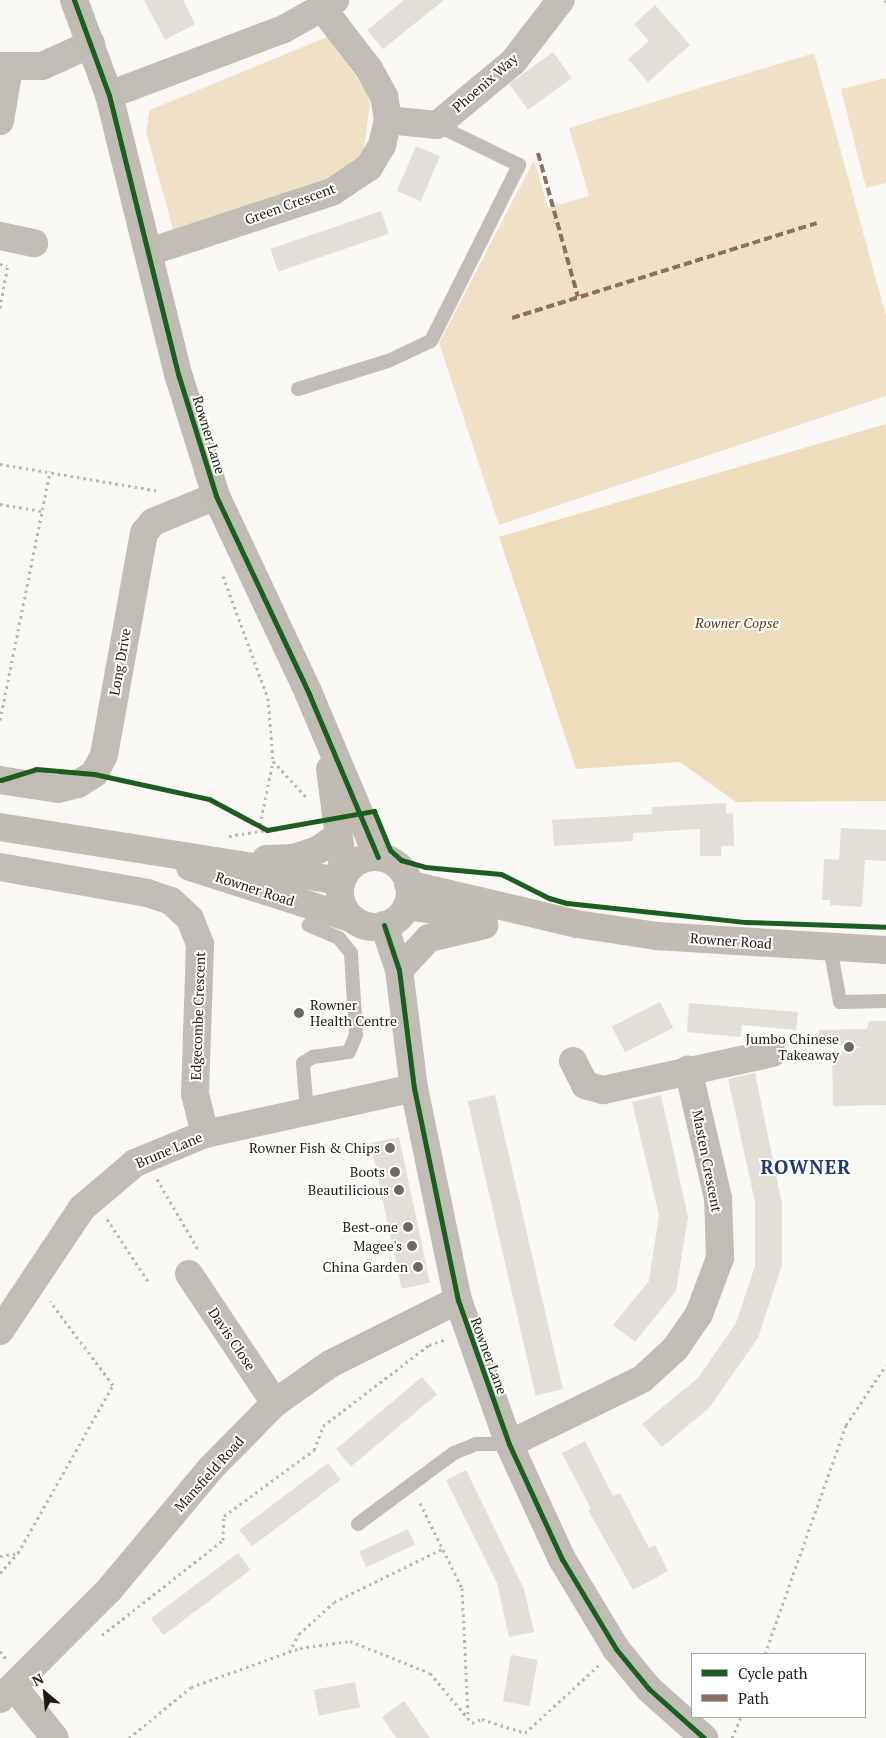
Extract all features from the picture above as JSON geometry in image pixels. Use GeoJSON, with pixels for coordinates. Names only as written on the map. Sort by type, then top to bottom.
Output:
{"type":"FeatureCollection","features":[{"type":"Feature","properties":{"kind":"main road","name":"Rowner Lane"},"geometry":{"type":"LineString","coordinates":[[74,0],[109,95],[179,377],[216,496],[324,732],[378,857]]}},
{"type":"Feature","properties":{"kind":"main road","name":"Rowner Lane"},"geometry":{"type":"LineString","coordinates":[[324,732],[334,824],[343,878]]}},
{"type":"Feature","properties":{"kind":"main road"},"geometry":{"type":"LineString","coordinates":[[235,862],[293,858],[318,850],[334,824]]}},
{"type":"Feature","properties":{"kind":"main road","name":"Rowner Road"},"geometry":{"type":"LineString","coordinates":[[0,826],[158,854],[235,862],[343,878]]}},
{"type":"Feature","properties":{"kind":"main road","name":"Rowner Road"},"geometry":{"type":"LineString","coordinates":[[158,854],[228,882],[353,919]]}},
{"type":"Feature","properties":{"kind":"main road"},"geometry":{"type":"LineString","coordinates":[[378,857],[397,866],[408,895],[384,925],[368,926],[353,919],[341,902],[343,878],[358,861],[378,857]]}},
{"type":"Feature","properties":{"kind":"main road","name":"Rowner Road"},"geometry":{"type":"LineString","coordinates":[[408,895],[514,922],[577,924]]}},
{"type":"Feature","properties":{"kind":"main road","name":"Rowner Road"},"geometry":{"type":"LineString","coordinates":[[408,895],[656,936],[886,950]]}},
{"type":"Feature","properties":{"kind":"main road"},"geometry":{"type":"LineString","coordinates":[[399,970],[429,938],[473,925],[514,922]]}},
{"type":"Feature","properties":{"kind":"street","name":"Phoenix Way"},"geometry":{"type":"LineString","coordinates":[[437,125],[512,62],[561,0]]}},
{"type":"Feature","properties":{"kind":"street","name":"Green Crescent"},"geometry":{"type":"LineString","coordinates":[[109,95],[284,29],[329,4],[384,96],[388,120],[382,145],[369,167],[332,192],[149,252]]}},
{"type":"Feature","properties":{"kind":"street"},"geometry":{"type":"LineString","coordinates":[[0,121],[5,67],[42,66],[91,44]]}},
{"type":"Feature","properties":{"kind":"street"},"geometry":{"type":"LineString","coordinates":[[388,120],[437,125]]}},
{"type":"Feature","properties":{"kind":"street","name":"Long Drive"},"geometry":{"type":"LineString","coordinates":[[0,780],[58,789],[78,784],[94,774],[104,755],[144,533],[153,522],[216,496]]}},
{"type":"Feature","properties":{"kind":"street","name":"Edgecombe Crescent"},"geometry":{"type":"LineString","coordinates":[[0,867],[147,893],[171,901],[190,919],[200,944],[195,1094],[205,1134]]}},
{"type":"Feature","properties":{"kind":"street","name":"Rowner Lane"},"geometry":{"type":"LineString","coordinates":[[384,925],[399,970],[414,1088],[458,1300],[509,1444],[562,1559],[616,1650],[648,1689],[704,1738]]}},
{"type":"Feature","properties":{"kind":"street"},"geometry":{"type":"LineString","coordinates":[[573,1061],[585,1085],[603,1090],[688,1069],[772,1053]]}},
{"type":"Feature","properties":{"kind":"street","name":"Masten Crescent"},"geometry":{"type":"LineString","coordinates":[[509,1444],[642,1379],[675,1349],[699,1314],[720,1258],[718,1198],[688,1069]]}},
{"type":"Feature","properties":{"kind":"street","name":"Brune Lane"},"geometry":{"type":"LineString","coordinates":[[0,1331],[33,1278],[94,1197],[109,1182],[146,1158],[205,1134],[414,1088]]}},
{"type":"Feature","properties":{"kind":"street","name":"Davis Close"},"geometry":{"type":"LineString","coordinates":[[194,1263],[275,1403]]}},
{"type":"Feature","properties":{"kind":"street","name":"Mansfield Road"},"geometry":{"type":"LineString","coordinates":[[7,1693],[110,1590],[212,1467],[275,1403],[338,1359],[458,1300]]}},
{"type":"Feature","properties":{"kind":"street"},"geometry":{"type":"LineString","coordinates":[[7,1693],[55,1738]]}},
{"type":"Feature","properties":{"kind":"lane"},"geometry":{"type":"LineString","coordinates":[[298,390],[388,361],[431,341],[519,165],[437,125]]}},
{"type":"Feature","properties":{"kind":"lane"},"geometry":{"type":"LineString","coordinates":[[307,1112],[303,1063],[313,1057],[349,1052],[356,1035],[351,953],[339,938],[309,925]]}},
{"type":"Feature","properties":{"kind":"lane"},"geometry":{"type":"LineString","coordinates":[[830,947],[840,1002],[886,1001]]}},
{"type":"Feature","properties":{"kind":"lane"},"geometry":{"type":"LineString","coordinates":[[358,1524],[454,1453],[476,1444],[509,1444]]}},
{"type":"Feature","properties":{"kind":"path"},"geometry":{"type":"LineString","coordinates":[[885,0],[886,5]]}},
{"type":"Feature","properties":{"kind":"path"},"geometry":{"type":"LineString","coordinates":[[0,308],[15,239]]}},
{"type":"Feature","properties":{"kind":"path"},"geometry":{"type":"LineString","coordinates":[[0,264],[8,266]]}},
{"type":"Feature","properties":{"kind":"path"},"geometry":{"type":"LineString","coordinates":[[0,464],[162,491],[169,515]]}},
{"type":"Feature","properties":{"kind":"path"},"geometry":{"type":"LineString","coordinates":[[0,720],[50,471]]}},
{"type":"Feature","properties":{"kind":"path"},"geometry":{"type":"LineString","coordinates":[[0,504],[41,511]]}},
{"type":"Feature","properties":{"kind":"path"},"geometry":{"type":"LineString","coordinates":[[221,568],[268,698],[273,761],[260,825]]}},
{"type":"Feature","properties":{"kind":"path"},"geometry":{"type":"LineString","coordinates":[[273,761],[334,824]]}},
{"type":"Feature","properties":{"kind":"path"},"geometry":{"type":"LineString","coordinates":[[251,821],[276,828]]}},
{"type":"Feature","properties":{"kind":"path"},"geometry":{"type":"LineString","coordinates":[[146,1158],[194,1263]]}},
{"type":"Feature","properties":{"kind":"path"},"geometry":{"type":"LineString","coordinates":[[94,1197],[149,1283]]}},
{"type":"Feature","properties":{"kind":"path"},"geometry":{"type":"LineString","coordinates":[[0,1573],[18,1552],[113,1385],[33,1278]]}},
{"type":"Feature","properties":{"kind":"path"},"geometry":{"type":"LineString","coordinates":[[94,1642],[222,1540],[224,1516],[314,1450],[323,1426],[429,1345],[468,1331]]}},
{"type":"Feature","properties":{"kind":"path"},"geometry":{"type":"LineString","coordinates":[[765,1653],[846,1425],[886,1365]]}},
{"type":"Feature","properties":{"kind":"path"},"geometry":{"type":"LineString","coordinates":[[420,1503],[462,1588],[468,1718]]}},
{"type":"Feature","properties":{"kind":"path"},"geometry":{"type":"LineString","coordinates":[[289,1652],[299,1634],[334,1602],[442,1548]]}},
{"type":"Feature","properties":{"kind":"path"},"geometry":{"type":"LineString","coordinates":[[0,1556],[18,1552]]}},
{"type":"Feature","properties":{"kind":"path"},"geometry":{"type":"LineString","coordinates":[[129,1738],[191,1688],[289,1652],[350,1641],[430,1673],[472,1723],[482,1720],[525,1733],[616,1650]]}},
{"type":"Feature","properties":{"kind":"path"},"geometry":{"type":"LineString","coordinates":[[732,1738],[741,1718]]}},
{"type":"Feature","properties":{"kind":"shaded area"},"geometry":{"type":"Polygon","coordinates":[[[327,37],[371,97],[363,155],[345,173],[221,218],[191,233],[173,229],[146,132],[150,110],[327,37]]]}},
{"type":"Feature","properties":{"kind":"shaded area"},"geometry":{"type":"Polygon","coordinates":[[[814,53],[886,316],[886,396],[499,525],[439,343],[534,160],[548,208],[589,196],[569,128],[814,53]]]}},
{"type":"Feature","properties":{"kind":"shaded area"},"geometry":{"type":"Polygon","coordinates":[[[886,78],[886,183],[866,188],[841,89],[886,78]]]}},
{"type":"Feature","properties":{"kind":"green space","name":"Rowner Copse"},"geometry":{"type":"Polygon","coordinates":[[[886,424],[886,801],[736,802],[680,762],[576,769],[499,537],[886,424]]]}},
{"type":"Feature","properties":{"kind":"building"},"geometry":{"type":"Polygon","coordinates":[[[144,0],[183,0],[195,24],[165,40],[144,0]]]}},
{"type":"Feature","properties":{"kind":"building"},"geometry":{"type":"Polygon","coordinates":[[[404,0],[444,0],[383,49],[367,30],[404,0]]]}},
{"type":"Feature","properties":{"kind":"building"},"geometry":{"type":"Polygon","coordinates":[[[655,5],[690,45],[648,82],[628,59],[649,41],[634,24],[655,5]]]}},
{"type":"Feature","properties":{"kind":"building"},"geometry":{"type":"Polygon","coordinates":[[[553,52],[572,78],[528,110],[509,84],[553,52]]]}},
{"type":"Feature","properties":{"kind":"building"},"geometry":{"type":"Polygon","coordinates":[[[416,146],[440,156],[421,201],[397,191],[416,146]]]}},
{"type":"Feature","properties":{"kind":"building"},"geometry":{"type":"Polygon","coordinates":[[[381,211],[389,234],[278,272],[270,249],[381,211]]]}},
{"type":"Feature","properties":{"kind":"building"},"geometry":{"type":"Polygon","coordinates":[[[726,803],[726,814],[733,813],[734,846],[721,846],[721,856],[700,856],[700,829],[633,833],[633,841],[554,846],[552,820],[652,814],[652,807],[726,803]]]}},
{"type":"Feature","properties":{"kind":"building"},"geometry":{"type":"Polygon","coordinates":[[[841,828],[886,830],[886,861],[865,860],[862,907],[830,905],[830,900],[822,900],[824,859],[839,860],[841,828]]]}},
{"type":"Feature","properties":{"kind":"building"},"geometry":{"type":"Polygon","coordinates":[[[660,1002],[673,1028],[625,1052],[612,1027],[660,1002]]]}},
{"type":"Feature","properties":{"kind":"building"},"geometry":{"type":"Polygon","coordinates":[[[689,1003],[798,1012],[796,1030],[742,1025],[740,1037],[687,1032],[689,1003]]]}},
{"type":"Feature","properties":{"kind":"building"},"geometry":{"type":"Polygon","coordinates":[[[869,1021],[886,1021],[886,1105],[833,1106],[832,1054],[861,1047],[819,1043],[819,1030],[867,1029],[869,1021]]]}},
{"type":"Feature","properties":{"kind":"building"},"geometry":{"type":"Polygon","coordinates":[[[755,1073],[782,1204],[782,1265],[758,1338],[709,1408],[662,1447],[642,1424],[698,1378],[736,1323],[755,1266],[755,1202],[728,1079],[755,1073]]]}},
{"type":"Feature","properties":{"kind":"building"},"geometry":{"type":"Polygon","coordinates":[[[495,1095],[563,1389],[536,1396],[468,1101],[495,1095]]]}},
{"type":"Feature","properties":{"kind":"building"},"geometry":{"type":"Polygon","coordinates":[[[661,1095],[688,1217],[676,1291],[635,1342],[613,1325],[649,1281],[659,1215],[632,1102],[661,1095]]]}},
{"type":"Feature","properties":{"kind":"building"},"geometry":{"type":"Polygon","coordinates":[[[399,1137],[430,1283],[402,1289],[371,1143],[399,1137]]]}},
{"type":"Feature","properties":{"kind":"building"},"geometry":{"type":"Polygon","coordinates":[[[422,1377],[437,1395],[351,1467],[336,1449],[422,1377]]]}},
{"type":"Feature","properties":{"kind":"building"},"geometry":{"type":"Polygon","coordinates":[[[585,1441],[613,1496],[620,1493],[649,1548],[655,1545],[668,1571],[633,1590],[588,1510],[591,1509],[562,1453],[585,1441]]]}},
{"type":"Feature","properties":{"kind":"building"},"geometry":{"type":"Polygon","coordinates":[[[328,1463],[341,1480],[252,1547],[239,1530],[328,1463]]]}},
{"type":"Feature","properties":{"kind":"building"},"geometry":{"type":"Polygon","coordinates":[[[466,1470],[524,1589],[534,1632],[509,1637],[497,1583],[446,1480],[466,1470]]]}},
{"type":"Feature","properties":{"kind":"building"},"geometry":{"type":"Polygon","coordinates":[[[408,1529],[415,1544],[366,1567],[359,1552],[408,1529]]]}},
{"type":"Feature","properties":{"kind":"building"},"geometry":{"type":"Polygon","coordinates":[[[238,1553],[251,1570],[164,1635],[151,1619],[238,1553]]]}},
{"type":"Feature","properties":{"kind":"building"},"geometry":{"type":"Polygon","coordinates":[[[511,1655],[538,1660],[529,1706],[503,1701],[511,1655]]]}},
{"type":"Feature","properties":{"kind":"building"},"geometry":{"type":"Polygon","coordinates":[[[355,1682],[360,1708],[319,1716],[314,1690],[355,1682]]]}},
{"type":"Feature","properties":{"kind":"building"},"geometry":{"type":"Polygon","coordinates":[[[404,1701],[430,1738],[396,1738],[382,1717],[404,1701]]]}},
{"type":"Feature","properties":{"kind":"marked path"},"geometry":{"type":"LineString","coordinates":[[538,153],[578,297]]}},
{"type":"Feature","properties":{"kind":"marked path"},"geometry":{"type":"LineString","coordinates":[[512,318],[817,223]]}},
{"type":"Feature","properties":{"kind":"cycle path"},"geometry":{"type":"LineString","coordinates":[[74,0],[109,95],[179,377],[216,496],[309,694],[378,857]]}},
{"type":"Feature","properties":{"kind":"cycle path"},"geometry":{"type":"LineString","coordinates":[[1,780],[36,769],[94,774],[209,799],[267,830],[374,811],[390,850],[401,860],[425,867],[501,874],[549,898],[567,903],[746,922],[886,927]]}},
{"type":"Feature","properties":{"kind":"cycle path"},"geometry":{"type":"LineString","coordinates":[[384,925],[399,970],[414,1088],[458,1300],[509,1444],[562,1559],[616,1649],[649,1689],[704,1738]]}},
{"type":"Feature","properties":{"kind":"place","name":"Rowner Health Centre"},"geometry":{"type":"Point","coordinates":[299,1013]}},
{"type":"Feature","properties":{"kind":"place","name":"Jumbo Chinese Takeaway"},"geometry":{"type":"Point","coordinates":[849,1047]}},
{"type":"Feature","properties":{"kind":"place","name":"Rowner Fish & Chips"},"geometry":{"type":"Point","coordinates":[390,1148]}},
{"type":"Feature","properties":{"kind":"place","name":"Boots"},"geometry":{"type":"Point","coordinates":[395,1172]}},
{"type":"Feature","properties":{"kind":"place","name":"Beautilicious"},"geometry":{"type":"Point","coordinates":[399,1190]}},
{"type":"Feature","properties":{"kind":"place","name":"Best-one"},"geometry":{"type":"Point","coordinates":[408,1227]}},
{"type":"Feature","properties":{"kind":"place","name":"Magee's"},"geometry":{"type":"Point","coordinates":[412,1246]}},
{"type":"Feature","properties":{"kind":"place","name":"China Garden"},"geometry":{"type":"Point","coordinates":[418,1267]}},
{"type":"Feature","properties":{"kind":"district","name":"ROWNER"},"geometry":{"type":"Point","coordinates":[806,1167]}}]}
